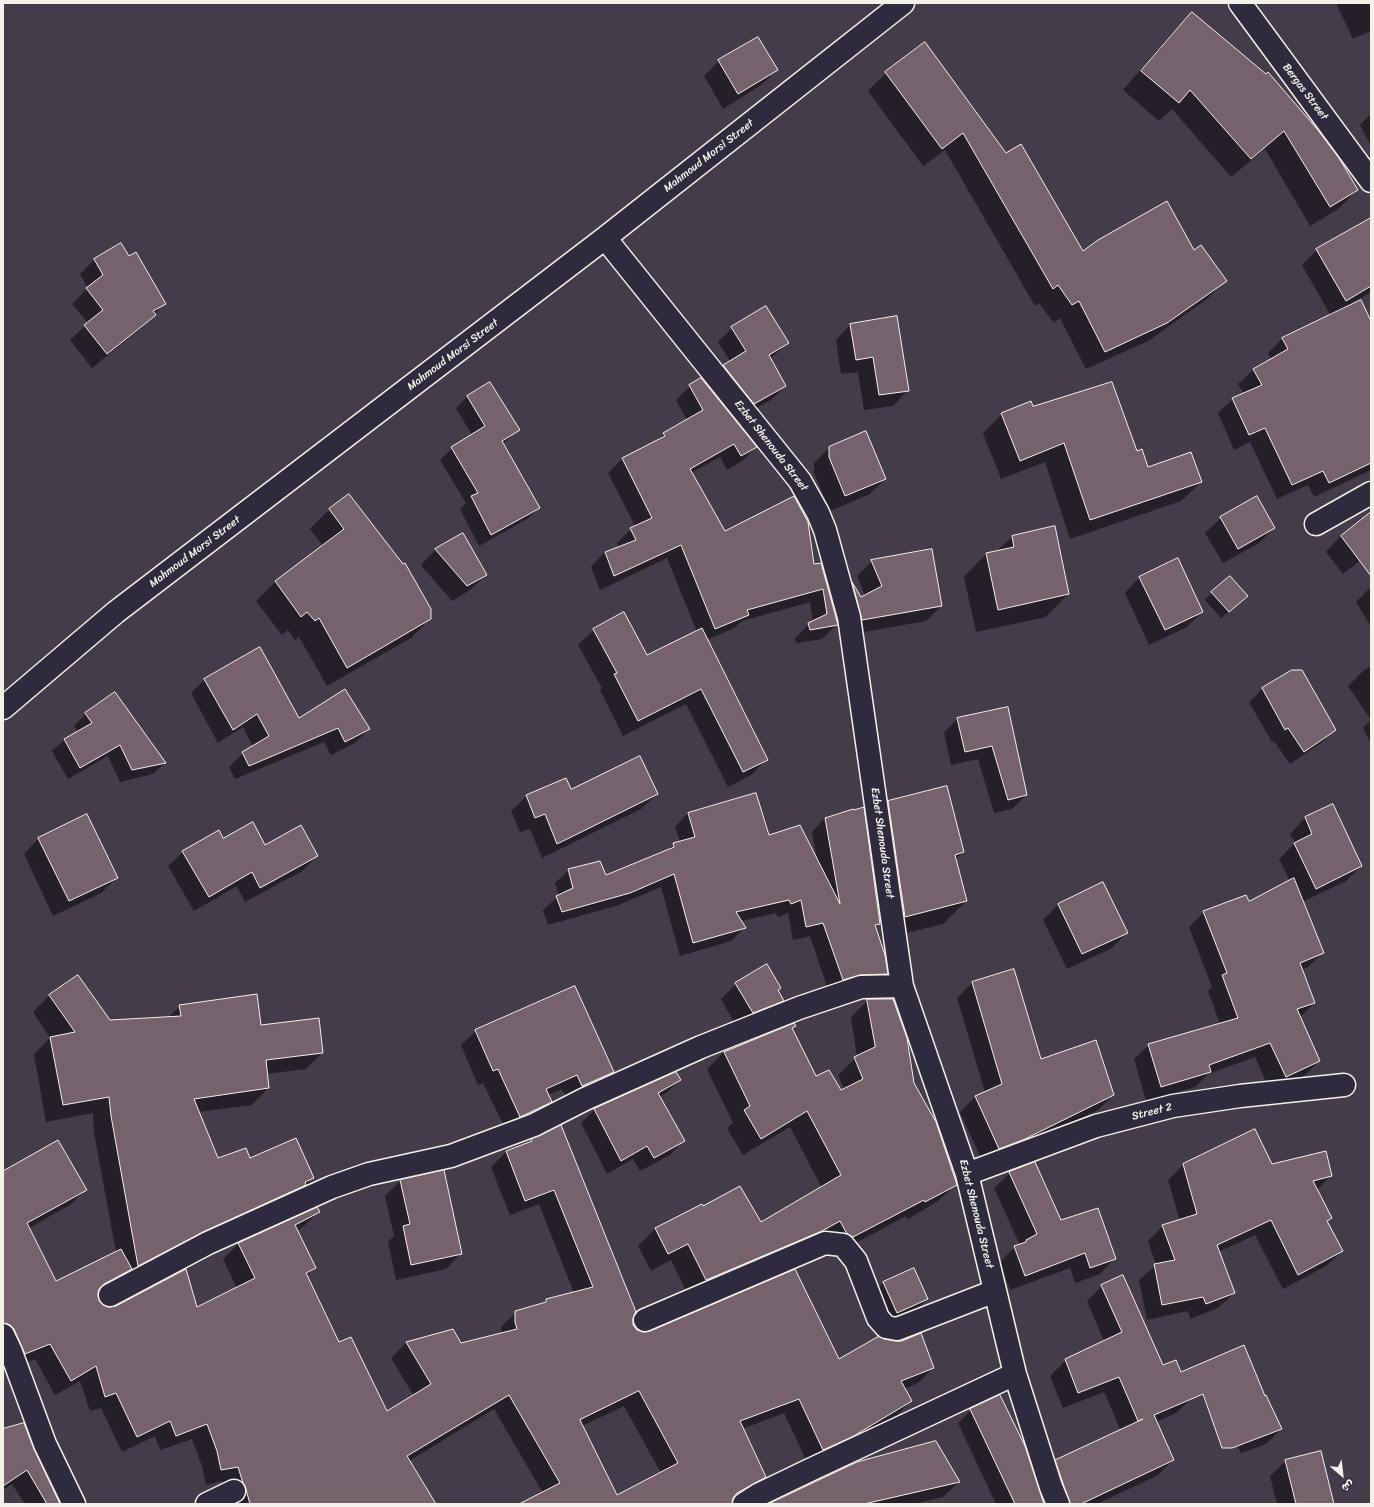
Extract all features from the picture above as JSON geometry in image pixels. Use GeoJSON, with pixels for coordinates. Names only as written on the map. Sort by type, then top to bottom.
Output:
{"type":"FeatureCollection","features":[{"type":"Feature","properties":{"kind":"street","name":"Bergas Street"},"geometry":{"type":"LineString","coordinates":[[1240,3],[1370,174]]}},
{"type":"Feature","properties":{"kind":"street","name":"Mahmoud Morsi Street"},"geometry":{"type":"LineString","coordinates":[[3,708],[116,612],[605,238],[898,5]]}},
{"type":"Feature","properties":{"kind":"street","name":"Ezbet Shenouda Street"},"geometry":{"type":"LineString","coordinates":[[605,238],[800,480],[826,530],[849,617],[902,986],[967,1174],[1015,1374],[1058,1504]]}},
{"type":"Feature","properties":{"kind":"street"},"geometry":{"type":"LineString","coordinates":[[1316,524],[1371,493]]}},
{"type":"Feature","properties":{"kind":"street"},"geometry":{"type":"LineString","coordinates":[[110,1295],[208,1243],[332,1187],[369,1174],[451,1156],[534,1125],[585,1099],[700,1047],[799,1008],[861,987],[902,986]]}},
{"type":"Feature","properties":{"kind":"street","name":"Street 2"},"geometry":{"type":"LineString","coordinates":[[967,1174],[1096,1126],[1174,1106],[1240,1096],[1344,1085]]}},
{"type":"Feature","properties":{"kind":"street"},"geometry":{"type":"LineString","coordinates":[[645,1320],[826,1243],[843,1245],[856,1261],[878,1318],[886,1327],[897,1329],[995,1290]]}},
{"type":"Feature","properties":{"kind":"street"},"geometry":{"type":"LineString","coordinates":[[3,1335],[11,1352],[45,1444],[74,1504]]}},
{"type":"Feature","properties":{"kind":"street"},"geometry":{"type":"LineString","coordinates":[[744,1504],[758,1495],[812,1469],[1015,1374]]}},
{"type":"Feature","properties":{"kind":"street"},"geometry":{"type":"LineString","coordinates":[[207,1504],[234,1492]]}},
{"type":"Feature","properties":{"kind":"building"},"geometry":{"type":"Polygon","coordinates":[[[1192,12],[1266,74],[1268,72],[1317,129],[1339,158],[1358,190],[1330,207],[1284,131],[1251,159],[1190,90],[1179,103],[1141,71],[1192,12]]]}},
{"type":"Feature","properties":{"kind":"building"},"geometry":{"type":"Polygon","coordinates":[[[758,37],[778,70],[738,94],[718,60],[758,37]]]}},
{"type":"Feature","properties":{"kind":"building"},"geometry":{"type":"Polygon","coordinates":[[[925,42],[1006,153],[1021,144],[1083,251],[1098,240],[1167,201],[1194,250],[1201,245],[1227,281],[1167,323],[1105,352],[1079,301],[1072,305],[1058,285],[1053,289],[963,133],[942,149],[885,72],[925,42]]]}},
{"type":"Feature","properties":{"kind":"building"},"geometry":{"type":"Polygon","coordinates":[[[1371,218],[1371,286],[1346,301],[1316,249],[1371,218]]]}},
{"type":"Feature","properties":{"kind":"building"},"geometry":{"type":"Polygon","coordinates":[[[121,243],[129,256],[136,252],[166,304],[153,311],[156,315],[107,354],[84,325],[103,310],[86,288],[103,275],[94,259],[121,243]]]}},
{"type":"Feature","properties":{"kind":"building"},"geometry":{"type":"Polygon","coordinates":[[[1361,300],[1371,321],[1371,463],[1329,483],[1323,471],[1292,485],[1265,428],[1249,435],[1232,398],[1262,385],[1253,369],[1288,349],[1282,338],[1361,300]]]}},
{"type":"Feature","properties":{"kind":"building"},"geometry":{"type":"Polygon","coordinates":[[[766,306],[789,343],[769,355],[786,386],[754,404],[723,365],[746,351],[731,327],[766,306]]]}},
{"type":"Feature","properties":{"kind":"building"},"geometry":{"type":"Polygon","coordinates":[[[897,316],[909,391],[879,395],[873,357],[856,360],[850,324],[897,316]]]}},
{"type":"Feature","properties":{"kind":"building"},"geometry":{"type":"Polygon","coordinates":[[[701,378],[757,447],[741,456],[734,444],[690,469],[725,531],[794,496],[808,522],[814,564],[821,563],[838,625],[810,630],[808,623],[827,614],[823,589],[747,610],[749,615],[715,629],[681,545],[614,576],[605,552],[636,540],[630,528],[652,518],[622,458],[665,436],[663,433],[703,410],[689,385],[701,378]]]}},
{"type":"Feature","properties":{"kind":"building"},"geometry":{"type":"Polygon","coordinates":[[[490,382],[520,430],[502,441],[540,508],[491,535],[471,496],[478,493],[451,447],[485,426],[467,396],[490,382]]]}},
{"type":"Feature","properties":{"kind":"building"},"geometry":{"type":"Polygon","coordinates":[[[1112,382],[1137,451],[1142,449],[1148,467],[1191,452],[1202,482],[1090,520],[1064,443],[1020,461],[1001,413],[1031,401],[1033,406],[1112,382]]]}},
{"type":"Feature","properties":{"kind":"building"},"geometry":{"type":"Polygon","coordinates":[[[866,431],[886,479],[845,496],[829,457],[829,447],[866,431]]]}},
{"type":"Feature","properties":{"kind":"building"},"geometry":{"type":"Polygon","coordinates":[[[349,494],[403,564],[405,563],[431,609],[431,619],[347,668],[319,618],[315,621],[307,612],[301,617],[275,581],[344,529],[329,509],[349,494]]]}},
{"type":"Feature","properties":{"kind":"building"},"geometry":{"type":"Polygon","coordinates":[[[1257,496],[1275,528],[1238,549],[1220,517],[1257,496]]]}},
{"type":"Feature","properties":{"kind":"building"},"geometry":{"type":"Polygon","coordinates":[[[1371,512],[1371,576],[1341,536],[1371,512]]]}},
{"type":"Feature","properties":{"kind":"building"},"geometry":{"type":"Polygon","coordinates":[[[1055,526],[1069,594],[998,610],[986,553],[1014,547],[1012,536],[1055,526]]]}},
{"type":"Feature","properties":{"kind":"building"},"geometry":{"type":"Polygon","coordinates":[[[463,533],[487,575],[467,586],[435,549],[463,533]]]}},
{"type":"Feature","properties":{"kind":"building"},"geometry":{"type":"Polygon","coordinates":[[[932,549],[942,606],[862,620],[852,582],[861,597],[882,586],[871,560],[932,549]]]}},
{"type":"Feature","properties":{"kind":"building"},"geometry":{"type":"Polygon","coordinates":[[[1178,558],[1203,612],[1165,630],[1139,577],[1178,558]]]}},
{"type":"Feature","properties":{"kind":"building"},"geometry":{"type":"Polygon","coordinates":[[[1230,576],[1248,596],[1229,612],[1211,592],[1230,576]]]}},
{"type":"Feature","properties":{"kind":"building"},"geometry":{"type":"Polygon","coordinates":[[[624,612],[647,655],[702,628],[768,760],[743,772],[701,689],[638,721],[614,674],[617,673],[593,629],[624,612]]]}},
{"type":"Feature","properties":{"kind":"building"},"geometry":{"type":"Polygon","coordinates":[[[260,647],[299,718],[345,689],[370,729],[345,742],[338,728],[249,766],[242,752],[269,736],[257,714],[233,730],[204,679],[260,647]]]}},
{"type":"Feature","properties":{"kind":"building"},"geometry":{"type":"Polygon","coordinates":[[[1292,670],[1302,670],[1336,730],[1304,752],[1288,728],[1285,730],[1262,688],[1292,670]]]}},
{"type":"Feature","properties":{"kind":"building"},"geometry":{"type":"Polygon","coordinates":[[[115,692],[166,763],[132,770],[120,745],[80,768],[64,739],[92,723],[85,713],[115,692]]]}},
{"type":"Feature","properties":{"kind":"building"},"geometry":{"type":"Polygon","coordinates":[[[1008,707],[1027,795],[1008,800],[992,746],[965,752],[957,718],[1008,707]]]}},
{"type":"Feature","properties":{"kind":"building"},"geometry":{"type":"Polygon","coordinates":[[[640,756],[658,794],[557,844],[545,814],[535,818],[526,795],[566,778],[571,789],[640,756]]]}},
{"type":"Feature","properties":{"kind":"building"},"geometry":{"type":"Polygon","coordinates":[[[947,786],[964,852],[955,855],[967,901],[905,917],[888,801],[947,786]]]}},
{"type":"Feature","properties":{"kind":"building"},"geometry":{"type":"Polygon","coordinates":[[[756,793],[769,835],[800,825],[840,904],[825,818],[864,807],[880,924],[875,925],[885,955],[888,974],[860,975],[843,980],[823,923],[806,927],[801,900],[791,904],[789,900],[736,912],[746,928],[693,943],[674,874],[630,893],[562,912],[556,896],[573,888],[568,869],[600,861],[606,875],[674,847],[673,843],[695,837],[688,813],[756,793]]]}},
{"type":"Feature","properties":{"kind":"building"},"geometry":{"type":"Polygon","coordinates":[[[1333,804],[1362,866],[1316,889],[1294,843],[1312,834],[1305,817],[1333,804]]]}},
{"type":"Feature","properties":{"kind":"building"},"geometry":{"type":"Polygon","coordinates":[[[87,814],[118,878],[69,901],[38,838],[87,814]]]}},
{"type":"Feature","properties":{"kind":"building"},"geometry":{"type":"Polygon","coordinates":[[[253,822],[265,845],[301,825],[318,856],[260,888],[252,872],[209,897],[182,851],[219,830],[223,838],[253,822]]]}},
{"type":"Feature","properties":{"kind":"building"},"geometry":{"type":"Polygon","coordinates":[[[1294,878],[1324,953],[1300,963],[1315,1003],[1297,1009],[1320,1061],[1286,1077],[1270,1043],[1209,1065],[1211,1072],[1161,1087],[1148,1044],[1238,1018],[1222,975],[1227,973],[1203,911],[1246,895],[1249,901],[1294,878]]]}},
{"type":"Feature","properties":{"kind":"building"},"geometry":{"type":"Polygon","coordinates":[[[1103,882],[1128,933],[1082,954],[1058,904],[1103,882]]]}},
{"type":"Feature","properties":{"kind":"building"},"geometry":{"type":"Polygon","coordinates":[[[767,964],[781,988],[778,990],[784,1001],[753,1013],[735,983],[767,964]]]}},
{"type":"Feature","properties":{"kind":"building"},"geometry":{"type":"Polygon","coordinates":[[[1014,969],[1041,1059],[1096,1040],[1114,1095],[1025,1139],[999,1149],[975,1096],[1002,1084],[972,982],[1014,969]]]}},
{"type":"Feature","properties":{"kind":"building"},"geometry":{"type":"Polygon","coordinates":[[[78,975],[110,1020],[181,1016],[179,1005],[257,994],[261,1025],[319,1018],[323,1053],[266,1060],[269,1088],[194,1099],[218,1158],[246,1148],[250,1158],[296,1138],[314,1178],[305,1182],[306,1185],[203,1232],[138,1266],[111,1116],[109,1097],[63,1105],[50,1037],[75,1032],[49,995],[78,975]]]}},
{"type":"Feature","properties":{"kind":"building"},"geometry":{"type":"Polygon","coordinates":[[[575,986],[614,1072],[582,1086],[577,1075],[546,1089],[552,1102],[520,1117],[498,1069],[493,1071],[475,1030],[575,986]]]}},
{"type":"Feature","properties":{"kind":"building"},"geometry":{"type":"Polygon","coordinates":[[[867,999],[893,999],[907,1038],[914,1083],[936,1122],[957,1185],[925,1202],[924,1200],[853,1237],[847,1234],[840,1221],[822,1231],[706,1280],[688,1244],[668,1254],[655,1228],[702,1204],[703,1206],[740,1186],[761,1222],[841,1175],[807,1111],[761,1139],[744,1110],[750,1106],[724,1052],[794,1023],[796,1026],[792,1028],[816,1076],[829,1070],[841,1090],[863,1079],[854,1057],[875,1047],[867,999]]]}},
{"type":"Feature","properties":{"kind":"building"},"geometry":{"type":"Polygon","coordinates":[[[676,1072],[681,1080],[658,1093],[685,1141],[654,1158],[647,1146],[621,1161],[594,1109],[676,1072]]]}},
{"type":"Feature","properties":{"kind":"building"},"geometry":{"type":"Polygon","coordinates":[[[561,1125],[636,1312],[633,1319],[633,1325],[637,1330],[643,1332],[650,1331],[795,1269],[839,1359],[879,1336],[884,1339],[902,1341],[921,1333],[934,1368],[901,1381],[912,1401],[852,1437],[823,1450],[799,1399],[740,1421],[766,1477],[737,1493],[733,1498],[732,1504],[519,1504],[560,1483],[509,1395],[407,1456],[436,1504],[250,1504],[238,1467],[221,1470],[217,1451],[207,1424],[176,1436],[170,1421],[137,1437],[116,1393],[105,1397],[96,1366],[71,1381],[50,1344],[25,1354],[14,1329],[10,1325],[3,1323],[3,1171],[58,1140],[87,1190],[27,1223],[56,1281],[121,1249],[132,1269],[104,1284],[99,1289],[99,1300],[103,1305],[109,1307],[116,1306],[186,1269],[197,1307],[255,1278],[238,1243],[317,1207],[320,1212],[295,1225],[316,1268],[306,1273],[339,1342],[351,1337],[387,1411],[431,1384],[406,1342],[453,1329],[461,1343],[517,1329],[515,1322],[515,1311],[546,1302],[546,1299],[593,1287],[554,1190],[525,1201],[506,1151],[532,1141],[531,1139],[561,1125]],[[639,1391],[580,1420],[617,1495],[678,1463],[639,1391]]]}},
{"type":"Feature","properties":{"kind":"building"},"geometry":{"type":"Polygon","coordinates":[[[1255,1129],[1272,1164],[1326,1151],[1332,1176],[1313,1181],[1332,1218],[1327,1221],[1343,1251],[1298,1275],[1271,1220],[1217,1245],[1235,1293],[1206,1304],[1203,1297],[1162,1305],[1154,1264],[1175,1260],[1162,1225],[1197,1214],[1183,1164],[1255,1129]]]}},
{"type":"Feature","properties":{"kind":"building"},"geometry":{"type":"Polygon","coordinates":[[[1035,1162],[1061,1220],[1098,1208],[1116,1259],[1090,1268],[1085,1253],[1025,1276],[1014,1246],[1026,1242],[1026,1240],[1037,1234],[1009,1172],[1035,1162]]]}},
{"type":"Feature","properties":{"kind":"building"},"geometry":{"type":"Polygon","coordinates":[[[444,1170],[462,1254],[411,1265],[403,1226],[410,1224],[400,1180],[444,1170]]]}},
{"type":"Feature","properties":{"kind":"building"},"geometry":{"type":"Polygon","coordinates":[[[914,1268],[928,1299],[897,1313],[883,1282],[914,1268]]]}},
{"type":"Feature","properties":{"kind":"building"},"geometry":{"type":"Polygon","coordinates":[[[1123,1275],[1163,1365],[1176,1360],[1181,1372],[1244,1345],[1265,1396],[1266,1395],[1282,1429],[1232,1448],[1222,1448],[1203,1394],[1154,1415],[1174,1460],[1081,1504],[1070,1504],[1055,1460],[1143,1419],[1138,1421],[1119,1377],[1078,1393],[1065,1359],[1122,1332],[1101,1285],[1123,1275]]]}},
{"type":"Feature","properties":{"kind":"building"},"geometry":{"type":"Polygon","coordinates":[[[1000,1395],[1025,1446],[1044,1504],[1015,1504],[970,1409],[1000,1395]]]}},
{"type":"Feature","properties":{"kind":"building"},"geometry":{"type":"Polygon","coordinates":[[[24,1423],[34,1449],[60,1504],[47,1504],[27,1470],[3,1486],[3,1429],[24,1423]]]}},
{"type":"Feature","properties":{"kind":"building"},"geometry":{"type":"Polygon","coordinates":[[[936,1441],[960,1482],[864,1504],[768,1504],[857,1462],[936,1441]]]}},
{"type":"Feature","properties":{"kind":"building"},"geometry":{"type":"Polygon","coordinates":[[[1321,1451],[1334,1504],[1296,1504],[1285,1460],[1321,1451]]]}}]}
